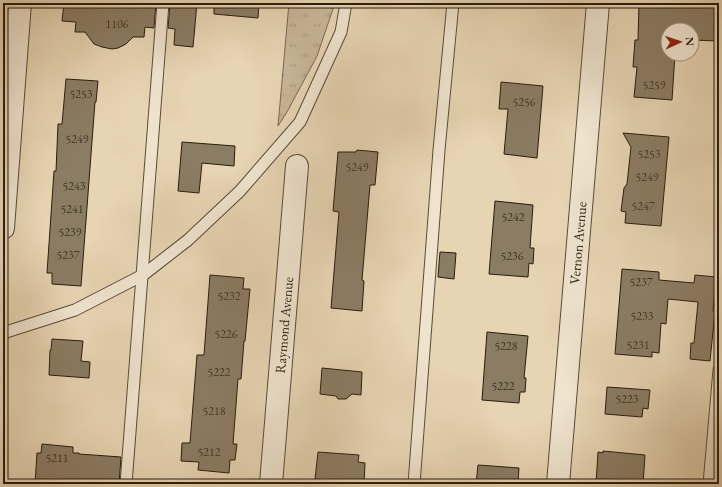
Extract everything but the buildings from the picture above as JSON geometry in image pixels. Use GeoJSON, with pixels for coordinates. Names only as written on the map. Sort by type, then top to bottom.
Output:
{"type":"FeatureCollection","features":[{"type":"Feature","properties":{"kind":"street"},"geometry":{"type":"LineString","coordinates":[[3,228],[20,3]]}},
{"type":"Feature","properties":{"kind":"street","name":"Vernon Avenue"},"geometry":{"type":"LineString","coordinates":[[558,484],[598,3]]}},
{"type":"Feature","properties":{"kind":"street","name":"Raymond Avenue"},"geometry":{"type":"LineString","coordinates":[[271,484],[297,166]]}},
{"type":"Feature","properties":{"kind":"lane"},"geometry":{"type":"LineString","coordinates":[[126,484],[163,3]]}},
{"type":"Feature","properties":{"kind":"lane"},"geometry":{"type":"LineString","coordinates":[[3,333],[75,310],[143,275],[188,240],[240,191],[300,122],[341,32],[346,3]]}},
{"type":"Feature","properties":{"kind":"lane"},"geometry":{"type":"LineString","coordinates":[[414,484],[439,150],[452,3]]}},
{"type":"Feature","properties":{"kind":"lane"},"geometry":{"type":"LineString","coordinates":[[709,484],[719,370]]}},
{"type":"Feature","properties":{"kind":"green space"},"geometry":{"type":"Polygon","coordinates":[[[289,3],[335,3],[317,56],[278,126],[289,3]]]}}]}
